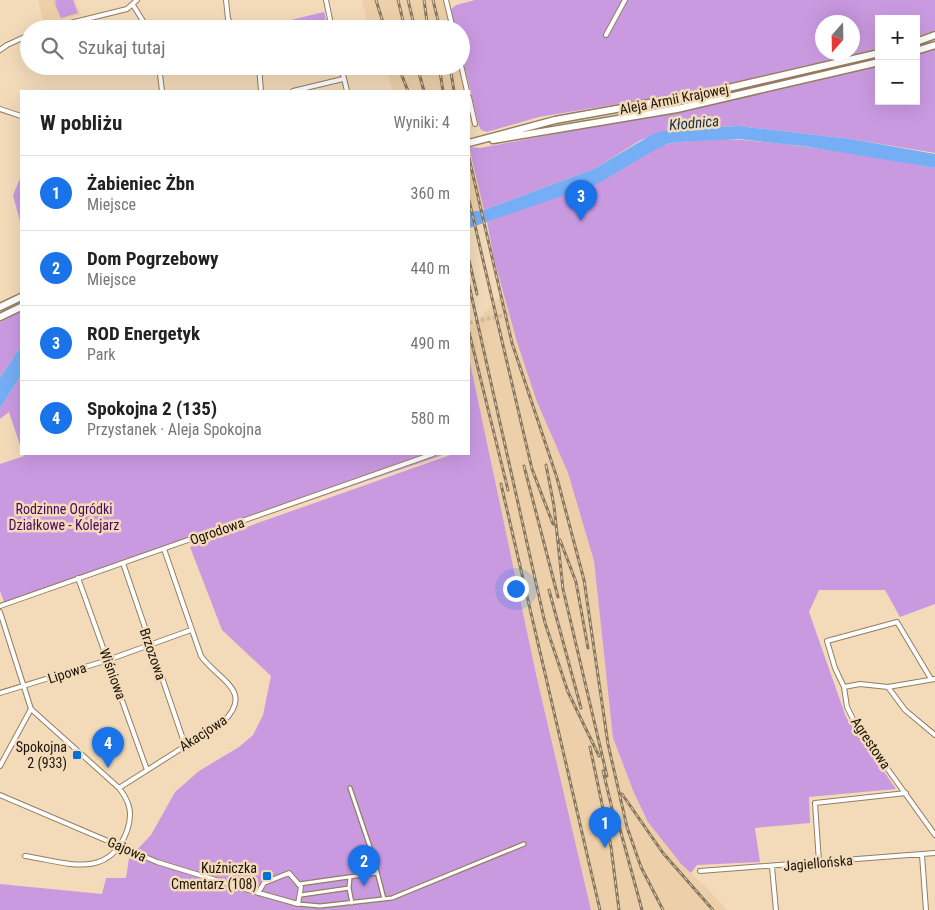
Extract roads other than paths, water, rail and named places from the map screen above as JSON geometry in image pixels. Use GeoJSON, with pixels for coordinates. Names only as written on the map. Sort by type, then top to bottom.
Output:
{"type":"FeatureCollection","features":[{"type":"Feature","properties":{"kind":"main road"},"geometry":{"type":"LineString","coordinates":[[920,41],[935,36]]}},
{"type":"Feature","properties":{"kind":"main road"},"geometry":{"type":"LineString","coordinates":[[920,50],[935,45]]}},
{"type":"Feature","properties":{"kind":"main road","name":"Aleja Armii Krajowej"},"geometry":{"type":"LineString","coordinates":[[470,143],[555,120],[711,92],[875,54]]}},
{"type":"Feature","properties":{"kind":"main road","name":"Aleja Armii Krajowej"},"geometry":{"type":"LineString","coordinates":[[470,143],[677,109],[875,63]]}},
{"type":"Feature","properties":{"kind":"main road"},"geometry":{"type":"LineString","coordinates":[[0,306],[20,297]]}},
{"type":"Feature","properties":{"kind":"main road"},"geometry":{"type":"LineString","coordinates":[[0,317],[20,307]]}},
{"type":"Feature","properties":{"kind":"street"},"geometry":{"type":"LineString","coordinates":[[82,20],[119,11],[133,5],[137,0]]}},
{"type":"Feature","properties":{"kind":"street"},"geometry":{"type":"LineString","coordinates":[[226,0],[229,20]]}},
{"type":"Feature","properties":{"kind":"street"},"geometry":{"type":"LineString","coordinates":[[326,0],[330,20]]}},
{"type":"Feature","properties":{"kind":"street"},"geometry":{"type":"LineString","coordinates":[[446,0],[450,20]]}},
{"type":"Feature","properties":{"kind":"street"},"geometry":{"type":"LineString","coordinates":[[606,35],[625,0]]}},
{"type":"Feature","properties":{"kind":"street"},"geometry":{"type":"LineString","coordinates":[[133,5],[142,20]]}},
{"type":"Feature","properties":{"kind":"street"},"geometry":{"type":"LineString","coordinates":[[1,47],[20,39]]}},
{"type":"Feature","properties":{"kind":"street"},"geometry":{"type":"LineString","coordinates":[[160,75],[162,90]]}},
{"type":"Feature","properties":{"kind":"street"},"geometry":{"type":"LineString","coordinates":[[260,75],[261,90]]}},
{"type":"Feature","properties":{"kind":"street"},"geometry":{"type":"LineString","coordinates":[[342,75],[347,90]]}},
{"type":"Feature","properties":{"kind":"street"},"geometry":{"type":"LineString","coordinates":[[463,75],[467,90]]}},
{"type":"Feature","properties":{"kind":"street"},"geometry":{"type":"LineString","coordinates":[[296,90],[343,79]]}},
{"type":"Feature","properties":{"kind":"street"},"geometry":{"type":"LineString","coordinates":[[470,102],[475,124]]}},
{"type":"Feature","properties":{"kind":"street"},"geometry":{"type":"LineString","coordinates":[[0,109],[20,116]]}},
{"type":"Feature","properties":{"kind":"street","name":"Ogrodowa"},"geometry":{"type":"LineString","coordinates":[[0,606],[430,455]]}},
{"type":"Feature","properties":{"kind":"street","name":"Akacjowa"},"geometry":{"type":"LineString","coordinates":[[119,788],[223,722],[232,713],[236,703],[236,695],[232,687],[208,666],[201,656],[190,630],[164,549]]}},
{"type":"Feature","properties":{"kind":"street","name":"Brzozowa"},"geometry":{"type":"LineString","coordinates":[[123,563],[185,745]]}},
{"type":"Feature","properties":{"kind":"street","name":"Wiśniowa"},"geometry":{"type":"LineString","coordinates":[[78,578],[147,770]]}},
{"type":"Feature","properties":{"kind":"street"},"geometry":{"type":"LineString","coordinates":[[0,612],[23,687],[32,709],[119,788],[127,798],[130,814],[121,845],[111,856],[99,863],[84,865],[25,856]]}},
{"type":"Feature","properties":{"kind":"street","name":"Agrestowa"},"geometry":{"type":"LineString","coordinates":[[933,679],[897,622],[827,641],[835,668],[844,687],[847,707],[856,725],[935,835]]}},
{"type":"Feature","properties":{"kind":"street","name":"Lipowa"},"geometry":{"type":"LineString","coordinates":[[0,693],[108,660],[190,630]]}},
{"type":"Feature","properties":{"kind":"street"},"geometry":{"type":"LineString","coordinates":[[844,687],[860,684],[888,687],[933,679]]}},
{"type":"Feature","properties":{"kind":"street"},"geometry":{"type":"LineString","coordinates":[[888,687],[905,710],[935,735]]}},
{"type":"Feature","properties":{"kind":"street"},"geometry":{"type":"LineString","coordinates":[[0,766],[32,709]]}},
{"type":"Feature","properties":{"kind":"street"},"geometry":{"type":"LineString","coordinates":[[350,788],[384,899]]}},
{"type":"Feature","properties":{"kind":"street"},"geometry":{"type":"LineString","coordinates":[[819,862],[815,803],[906,793]]}},
{"type":"Feature","properties":{"kind":"street","name":"Gajowa"},"geometry":{"type":"LineString","coordinates":[[0,795],[121,845],[157,862],[298,904]]}},
{"type":"Feature","properties":{"kind":"street"},"geometry":{"type":"LineString","coordinates":[[258,893],[264,883],[288,874],[299,884],[301,894],[298,904],[307,908],[398,897],[524,844]]}},
{"type":"Feature","properties":{"kind":"street","name":"Jagiellońska"},"geometry":{"type":"LineString","coordinates":[[700,871],[772,867],[935,853]]}},
{"type":"Feature","properties":{"kind":"street"},"geometry":{"type":"LineString","coordinates":[[922,855],[926,910]]}},
{"type":"Feature","properties":{"kind":"street"},"geometry":{"type":"LineString","coordinates":[[772,867],[776,910]]}},
{"type":"Feature","properties":{"kind":"street"},"geometry":{"type":"LineString","coordinates":[[299,884],[377,873]]}},
{"type":"Feature","properties":{"kind":"street"},"geometry":{"type":"LineString","coordinates":[[350,877],[349,888],[352,903]]}},
{"type":"Feature","properties":{"kind":"street"},"geometry":{"type":"LineString","coordinates":[[301,894],[349,888]]}},
{"type":"Feature","properties":{"kind":"water"},"geometry":{"type":"Polygon","coordinates":[[[739,126],[851,139],[935,154],[935,168],[802,146],[738,139],[679,142],[667,144],[653,151],[597,184],[470,228],[470,212],[484,210],[594,169],[653,134],[667,130],[739,126]]]}},
{"type":"Feature","properties":{"kind":"water"},"geometry":{"type":"Polygon","coordinates":[[[20,348],[20,378],[0,408],[0,378],[20,348]]]}},
{"type":"Feature","properties":{"kind":"tunnel"},"geometry":{"type":"LineString","coordinates":[[470,323],[510,314]]}},
{"type":"Feature","properties":{"kind":"railway"},"geometry":{"type":"LineString","coordinates":[[376,0],[382,20]]}},
{"type":"Feature","properties":{"kind":"railway"},"geometry":{"type":"LineString","coordinates":[[398,0],[403,20]]}},
{"type":"Feature","properties":{"kind":"railway"},"geometry":{"type":"LineString","coordinates":[[408,0],[413,20]]}},
{"type":"Feature","properties":{"kind":"railway"},"geometry":{"type":"LineString","coordinates":[[424,0],[427,20]]}},
{"type":"Feature","properties":{"kind":"railway"},"geometry":{"type":"LineString","coordinates":[[433,0],[438,20]]}},
{"type":"Feature","properties":{"kind":"railway"},"geometry":{"type":"LineString","coordinates":[[402,75],[408,90]]}},
{"type":"Feature","properties":{"kind":"railway"},"geometry":{"type":"LineString","coordinates":[[420,75],[424,90]]}},
{"type":"Feature","properties":{"kind":"railway"},"geometry":{"type":"LineString","coordinates":[[440,75],[443,90]]}},
{"type":"Feature","properties":{"kind":"railway"},"geometry":{"type":"LineString","coordinates":[[451,75],[454,90]]}},
{"type":"Feature","properties":{"kind":"railway"},"geometry":{"type":"LineString","coordinates":[[470,162],[512,343],[557,478],[584,580],[608,744],[627,827],[641,867],[663,910]]}},
{"type":"Feature","properties":{"kind":"railway"},"geometry":{"type":"LineString","coordinates":[[470,204],[532,469],[553,524]]}},
{"type":"Feature","properties":{"kind":"railway"},"geometry":{"type":"LineString","coordinates":[[470,264],[477,294]]}},
{"type":"Feature","properties":{"kind":"railway"},"geometry":{"type":"LineString","coordinates":[[470,289],[545,623],[568,692],[599,756]]}},
{"type":"Feature","properties":{"kind":"railway"},"geometry":{"type":"LineString","coordinates":[[470,336],[508,490]]}},
{"type":"Feature","properties":{"kind":"railway"},"geometry":{"type":"LineString","coordinates":[[546,465],[554,506],[563,589],[607,776]]}},
{"type":"Feature","properties":{"kind":"railway"},"geometry":{"type":"LineString","coordinates":[[524,466],[558,597]]}},
{"type":"Feature","properties":{"kind":"railway"},"geometry":{"type":"LineString","coordinates":[[501,484],[600,910]]}},
{"type":"Feature","properties":{"kind":"railway"},"geometry":{"type":"LineString","coordinates":[[560,540],[576,582],[588,648]]}},
{"type":"Feature","properties":{"kind":"railway"},"geometry":{"type":"LineString","coordinates":[[549,590],[581,708]]}},
{"type":"Feature","properties":{"kind":"railway"},"geometry":{"type":"LineString","coordinates":[[590,747],[611,847],[619,910]]}},
{"type":"Feature","properties":{"kind":"railway"},"geometry":{"type":"LineString","coordinates":[[603,771],[616,825]]}},
{"type":"Feature","properties":{"kind":"railway"},"geometry":{"type":"LineString","coordinates":[[622,794],[663,853],[713,910]]}},
{"type":"Feature","properties":{"kind":"railway"},"geometry":{"type":"LineString","coordinates":[[617,818],[642,910]]}},
{"type":"Feature","properties":{"kind":"place","name":"ROD Energetyk"},"geometry":{"type":"Point","coordinates":[581,221]}},
{"type":"Feature","properties":{"kind":"place","name":"Spokojna 2 (933)"},"geometry":{"type":"Point","coordinates":[77,755]}},
{"type":"Feature","properties":{"kind":"place","name":"Spokojna 2 (135)"},"geometry":{"type":"Point","coordinates":[108,768]}},
{"type":"Feature","properties":{"kind":"place","name":"Żabieniec Żbn"},"geometry":{"type":"Point","coordinates":[605,848]}},
{"type":"Feature","properties":{"kind":"place","name":"Kuźniczka Cmentarz (108)"},"geometry":{"type":"Point","coordinates":[267,876]}},
{"type":"Feature","properties":{"kind":"place","name":"Dom Pogrzebowy"},"geometry":{"type":"Point","coordinates":[364,886]}},
{"type":"Feature","properties":{"kind":"water label","name":"Kłodnica"},"geometry":{"type":"Point","coordinates":[694,123]}},
{"type":"Feature","properties":{"kind":"park label","name":"Rodzinne Ogródki Działkowe - Kolejarz"},"geometry":{"type":"Point","coordinates":[64,518]}}]}
